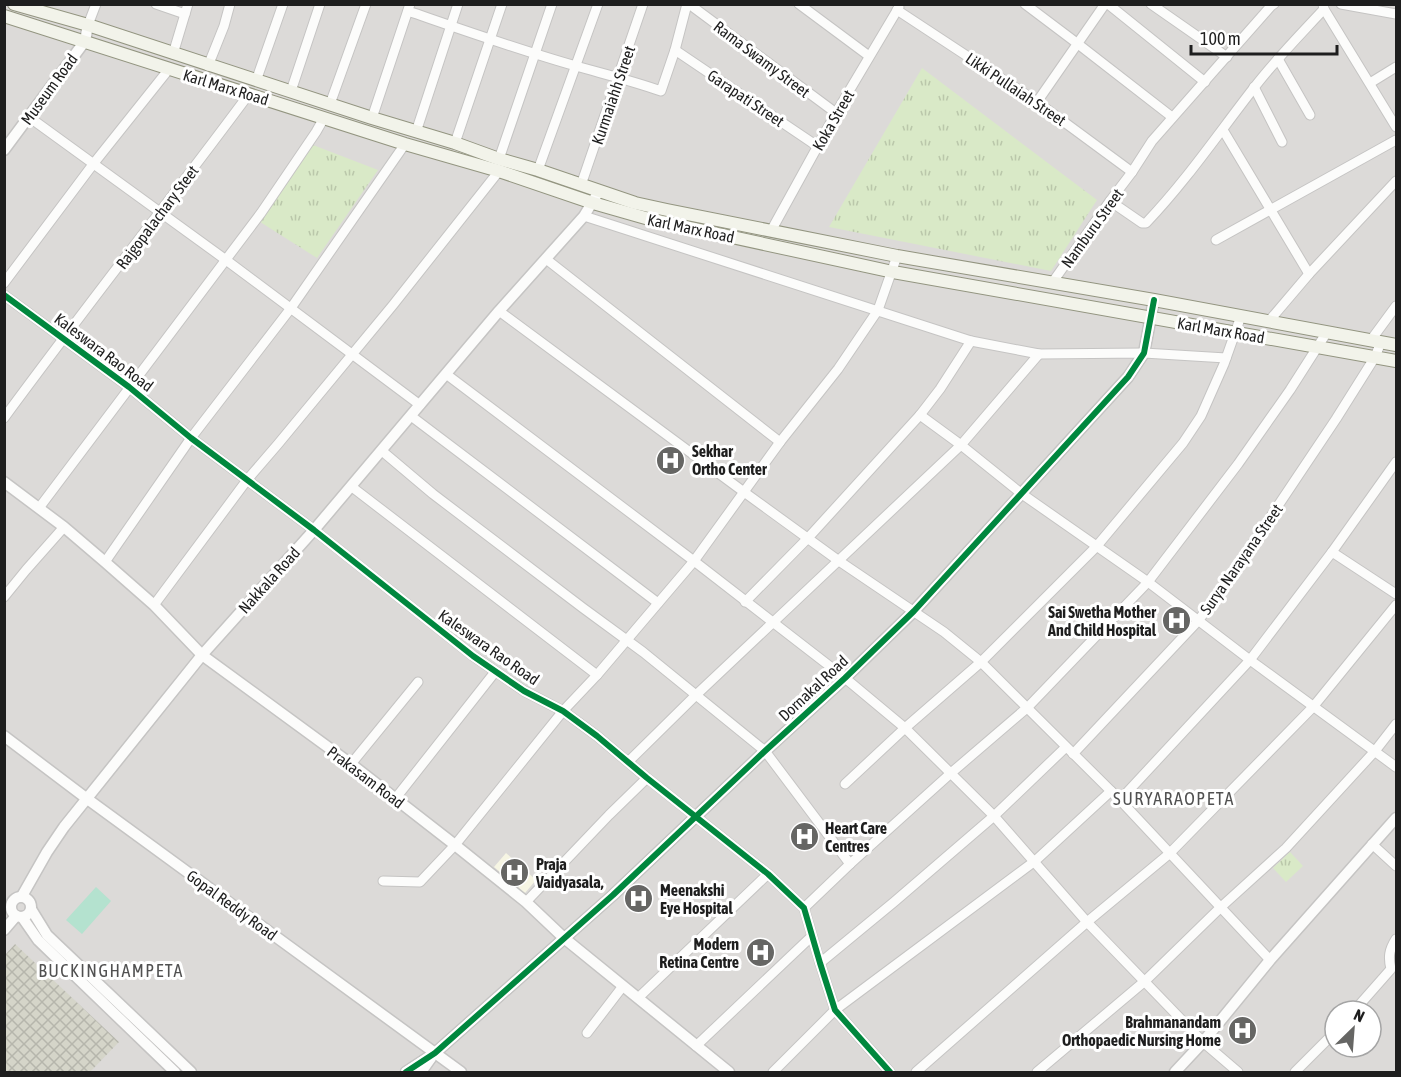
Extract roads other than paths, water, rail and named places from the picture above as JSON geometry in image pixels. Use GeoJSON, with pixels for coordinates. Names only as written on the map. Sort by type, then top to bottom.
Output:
{"type":"FeatureCollection","features":[{"type":"Feature","properties":{"kind":"main road","name":"Karl Marx Road"},"geometry":{"type":"LineString","coordinates":[[13,4],[50,10],[208,66],[455,143],[499,165],[593,202],[649,219],[892,272],[1396,361]]}},
{"type":"Feature","properties":{"kind":"main road","name":"Karl Marx Road"},"geometry":{"type":"LineString","coordinates":[[5,17],[405,144],[499,165],[538,170],[599,191],[667,210],[897,256],[1154,300],[1396,345]]}},
{"type":"Feature","properties":{"kind":"street"},"geometry":{"type":"LineString","coordinates":[[5,17],[13,4]]}},
{"type":"Feature","properties":{"kind":"street"},"geometry":{"type":"LineString","coordinates":[[88,25],[96,4]]}},
{"type":"Feature","properties":{"kind":"street"},"geometry":{"type":"LineString","coordinates":[[156,4],[187,9],[173,54]]}},
{"type":"Feature","properties":{"kind":"street"},"geometry":{"type":"LineString","coordinates":[[208,66],[230,4]]}},
{"type":"Feature","properties":{"kind":"street"},"geometry":{"type":"LineString","coordinates":[[256,81],[282,4]]}},
{"type":"Feature","properties":{"kind":"street"},"geometry":{"type":"LineString","coordinates":[[291,91],[320,4]]}},
{"type":"Feature","properties":{"kind":"street"},"geometry":{"type":"LineString","coordinates":[[330,104],[366,4]]}},
{"type":"Feature","properties":{"kind":"street"},"geometry":{"type":"LineString","coordinates":[[416,132],[458,4]]}},
{"type":"Feature","properties":{"kind":"street"},"geometry":{"type":"LineString","coordinates":[[455,143],[502,4]]}},
{"type":"Feature","properties":{"kind":"street"},"geometry":{"type":"LineString","coordinates":[[154,606],[247,480],[421,270],[499,165],[552,4]]}},
{"type":"Feature","properties":{"kind":"street"},"geometry":{"type":"LineString","coordinates":[[538,170],[598,4]]}},
{"type":"Feature","properties":{"kind":"street","name":"Kurmaiahh Street"},"geometry":{"type":"LineString","coordinates":[[581,185],[643,4]]}},
{"type":"Feature","properties":{"kind":"street"},"geometry":{"type":"LineString","coordinates":[[372,118],[409,8],[452,26],[576,66],[661,90],[688,4]]}},
{"type":"Feature","properties":{"kind":"street","name":"Rama Swamy Street"},"geometry":{"type":"LineString","coordinates":[[688,4],[836,114]]}},
{"type":"Feature","properties":{"kind":"street"},"geometry":{"type":"LineString","coordinates":[[800,4],[869,56]]}},
{"type":"Feature","properties":{"kind":"street"},"geometry":{"type":"LineString","coordinates":[[1025,4],[1172,117]]}},
{"type":"Feature","properties":{"kind":"street"},"geometry":{"type":"LineString","coordinates":[[1037,102],[1107,4],[1205,82]]}},
{"type":"Feature","properties":{"kind":"street"},"geometry":{"type":"LineString","coordinates":[[1151,4],[1227,57]]}},
{"type":"Feature","properties":{"kind":"street","name":"Namburu Street"},"geometry":{"type":"LineString","coordinates":[[1052,284],[1152,141],[1274,4]]}},
{"type":"Feature","properties":{"kind":"street"},"geometry":{"type":"LineString","coordinates":[[1341,4],[1396,14]]}},
{"type":"Feature","properties":{"kind":"street","name":"Koka Street"},"geometry":{"type":"LineString","coordinates":[[771,231],[817,146],[899,7]]}},
{"type":"Feature","properties":{"kind":"street","name":"Likki Pullaiah Street"},"geometry":{"type":"LineString","coordinates":[[899,7],[1037,102],[1132,172]]}},
{"type":"Feature","properties":{"kind":"street"},"geometry":{"type":"LineString","coordinates":[[1110,201],[1142,223],[1146,223],[1179,186],[1254,87],[1324,7],[1396,127]]}},
{"type":"Feature","properties":{"kind":"street","name":"Museum Road"},"geometry":{"type":"LineString","coordinates":[[4,150],[85,41],[88,25]]}},
{"type":"Feature","properties":{"kind":"street","name":"Garapati Street"},"geometry":{"type":"LineString","coordinates":[[675,50],[817,146]]}},
{"type":"Feature","properties":{"kind":"street"},"geometry":{"type":"LineString","coordinates":[[1278,59],[1310,115]]}},
{"type":"Feature","properties":{"kind":"street"},"geometry":{"type":"LineString","coordinates":[[1370,83],[1396,67]]}},
{"type":"Feature","properties":{"kind":"street"},"geometry":{"type":"LineString","coordinates":[[4,283],[94,163],[169,69]]}},
{"type":"Feature","properties":{"kind":"street"},"geometry":{"type":"LineString","coordinates":[[1254,87],[1282,142]]}},
{"type":"Feature","properties":{"kind":"street","name":"Rajgopalachary Steet"},"geometry":{"type":"LineString","coordinates":[[4,418],[249,94]]}},
{"type":"Feature","properties":{"kind":"street"},"geometry":{"type":"LineString","coordinates":[[29,117],[420,405]]}},
{"type":"Feature","properties":{"kind":"street"},"geometry":{"type":"LineString","coordinates":[[39,508],[261,213],[324,118]]}},
{"type":"Feature","properties":{"kind":"street"},"geometry":{"type":"LineString","coordinates":[[1222,130],[1309,274]]}},
{"type":"Feature","properties":{"kind":"street"},"geometry":{"type":"LineString","coordinates":[[1216,240],[1396,140]]}},
{"type":"Feature","properties":{"kind":"street"},"geometry":{"type":"LineString","coordinates":[[105,562],[191,438],[291,308],[405,144]]}},
{"type":"Feature","properties":{"kind":"street"},"geometry":{"type":"LineString","coordinates":[[1269,321],[1309,274],[1396,181]]}},
{"type":"Feature","properties":{"kind":"street","name":"Nakkala Road"},"geometry":{"type":"LineString","coordinates":[[22,896],[47,852],[86,798],[202,655],[352,487],[499,311],[584,216],[599,191]]}},
{"type":"Feature","properties":{"kind":"street"},"geometry":{"type":"LineString","coordinates":[[584,216],[971,341],[1039,354],[1143,353],[1226,358]]}},
{"type":"Feature","properties":{"kind":"street"},"geometry":{"type":"LineString","coordinates":[[383,881],[420,882],[455,845],[563,711],[597,675],[693,561],[780,442],[838,369],[878,310],[897,256]]}},
{"type":"Feature","properties":{"kind":"street"},"geometry":{"type":"LineString","coordinates":[[546,259],[780,442]]}},
{"type":"Feature","properties":{"kind":"street","name":"Kaleswara Rao Road"},"geometry":{"type":"LineString","coordinates":[[4,296],[129,387],[191,438],[314,530],[495,672],[524,691],[563,711],[602,740],[768,873],[804,908],[835,1010],[890,1072]]}},
{"type":"Feature","properties":{"kind":"street","name":"Dornakal Road"},"geometry":{"type":"LineString","coordinates":[[435,1053],[613,895],[914,611],[1128,377],[1143,353],[1154,300]]}},
{"type":"Feature","properties":{"kind":"street","name":"Surya Narayana Street"},"geometry":{"type":"LineString","coordinates":[[820,963],[1069,751],[1198,621],[1311,457],[1375,357],[1376,341],[1396,306]]}},
{"type":"Feature","properties":{"kind":"street"},"geometry":{"type":"LineString","coordinates":[[499,311],[839,561],[944,632],[981,662],[1120,800],[1270,960]]}},
{"type":"Feature","properties":{"kind":"street"},"geometry":{"type":"LineString","coordinates":[[845,784],[981,662],[1096,547],[1183,443],[1201,416],[1241,316]]}},
{"type":"Feature","properties":{"kind":"street"},"geometry":{"type":"LineString","coordinates":[[804,908],[951,773],[1028,707],[1148,582],[1238,464],[1327,332]]}},
{"type":"Feature","properties":{"kind":"street"},"geometry":{"type":"LineString","coordinates":[[745,602],[808,538],[920,415],[971,341]]}},
{"type":"Feature","properties":{"kind":"street"},"geometry":{"type":"LineString","coordinates":[[628,762],[961,445],[1039,354]]}},
{"type":"Feature","properties":{"kind":"street"},"geometry":{"type":"LineString","coordinates":[[446,374],[845,678],[905,728],[994,816],[1087,922],[1203,1042],[1238,1072]]}},
{"type":"Feature","properties":{"kind":"street"},"geometry":{"type":"LineString","coordinates":[[920,415],[1022,494],[1148,582],[1250,660],[1396,766]]}},
{"type":"Feature","properties":{"kind":"street"},"geometry":{"type":"LineString","coordinates":[[411,416],[658,603]]}},
{"type":"Feature","properties":{"kind":"street"},"geometry":{"type":"LineString","coordinates":[[382,451],[433,494],[626,639],[765,750],[850,864]]}},
{"type":"Feature","properties":{"kind":"street"},"geometry":{"type":"LineString","coordinates":[[1120,800],[1250,660],[1332,552],[1396,462]]}},
{"type":"Feature","properties":{"kind":"street","name":"Prakasam Road"},"geometry":{"type":"LineString","coordinates":[[4,482],[64,527],[105,562],[154,606],[202,655],[351,764],[455,845],[526,902],[564,938],[729,1072]]}},
{"type":"Feature","properties":{"kind":"street"},"geometry":{"type":"LineString","coordinates":[[352,487],[597,675]]}},
{"type":"Feature","properties":{"kind":"street"},"geometry":{"type":"LineString","coordinates":[[4,597],[64,527]]}},
{"type":"Feature","properties":{"kind":"street"},"geometry":{"type":"LineString","coordinates":[[1332,552],[1396,594]]}},
{"type":"Feature","properties":{"kind":"street"},"geometry":{"type":"LineString","coordinates":[[916,1072],[1087,922],[1169,854],[1313,706],[1396,605]]}},
{"type":"Feature","properties":{"kind":"street"},"geometry":{"type":"LineString","coordinates":[[395,799],[495,672]]}},
{"type":"Feature","properties":{"kind":"street"},"geometry":{"type":"LineString","coordinates":[[351,764],[418,682]]}},
{"type":"Feature","properties":{"kind":"street"},"geometry":{"type":"LineString","coordinates":[[1036,1072],[1145,981],[1286,848],[1375,751],[1396,724]]}},
{"type":"Feature","properties":{"kind":"street","name":"Gopal Reddy Road"},"geometry":{"type":"LineString","coordinates":[[4,736],[461,1072]]}},
{"type":"Feature","properties":{"kind":"street"},"geometry":{"type":"LineString","coordinates":[[526,902],[647,778]]}},
{"type":"Feature","properties":{"kind":"street"},"geometry":{"type":"LineString","coordinates":[[773,1072],[835,1010],[1035,861],[1111,791]]}},
{"type":"Feature","properties":{"kind":"street"},"geometry":{"type":"LineString","coordinates":[[1175,1072],[1203,1042],[1270,960],[1396,818]]}},
{"type":"Feature","properties":{"kind":"street"},"geometry":{"type":"LineString","coordinates":[[1372,844],[1396,866]]}},
{"type":"Feature","properties":{"kind":"street"},"geometry":{"type":"LineString","coordinates":[[638,998],[768,873]]}},
{"type":"Feature","properties":{"kind":"street"},"geometry":{"type":"LineString","coordinates":[[4,930],[13,913],[14,899],[22,896],[30,902],[31,909],[47,935],[191,1072]]}},
{"type":"Feature","properties":{"kind":"street"},"geometry":{"type":"LineString","coordinates":[[13,913],[28,914],[31,909]]}},
{"type":"Feature","properties":{"kind":"street"},"geometry":{"type":"LineString","coordinates":[[13,913],[175,1072]]}},
{"type":"Feature","properties":{"kind":"street"},"geometry":{"type":"LineString","coordinates":[[696,1046],[812,936]]}},
{"type":"Feature","properties":{"kind":"street"},"geometry":{"type":"LineString","coordinates":[[1366,999],[1394,972],[1388,958],[1396,939]]}},
{"type":"Feature","properties":{"kind":"street"},"geometry":{"type":"LineString","coordinates":[[587,1034],[623,986]]}},
{"type":"Feature","properties":{"kind":"street"},"geometry":{"type":"LineString","coordinates":[[1294,1072],[1323,1044]]}},
{"type":"Feature","properties":{"kind":"street"},"geometry":{"type":"LineString","coordinates":[[406,1072],[435,1053]]}},
{"type":"Feature","properties":{"kind":"street"},"geometry":{"type":"LineString","coordinates":[[421,1072],[435,1053]]}},
{"type":"Feature","properties":{"kind":"place","name":"Sekhar Ortho Center"},"geometry":{"type":"Point","coordinates":[671,460]}},
{"type":"Feature","properties":{"kind":"place","name":"Sai Swetha Mother And Child Hospital"},"geometry":{"type":"Point","coordinates":[1177,621]}},
{"type":"Feature","properties":{"kind":"place","name":"Heart Care Centres"},"geometry":{"type":"Point","coordinates":[804,837]}},
{"type":"Feature","properties":{"kind":"place","name":"Praja Vaidyasala,"},"geometry":{"type":"Point","coordinates":[515,873]}},
{"type":"Feature","properties":{"kind":"place","name":"Meenakshi Eye Hospital"},"geometry":{"type":"Point","coordinates":[639,899]}},
{"type":"Feature","properties":{"kind":"place","name":"Modern Retina Centre"},"geometry":{"type":"Point","coordinates":[760,953]}},
{"type":"Feature","properties":{"kind":"place","name":"Brahmanandam Orthopaedic Nursing Home"},"geometry":{"type":"Point","coordinates":[1242,1031]}},
{"type":"Feature","properties":{"kind":"district","name":"SURYARAOPETA"},"geometry":{"type":"Point","coordinates":[1174,798]}},
{"type":"Feature","properties":{"kind":"district","name":"BUCKINGHAMPETA"},"geometry":{"type":"Point","coordinates":[111,970]}}]}
